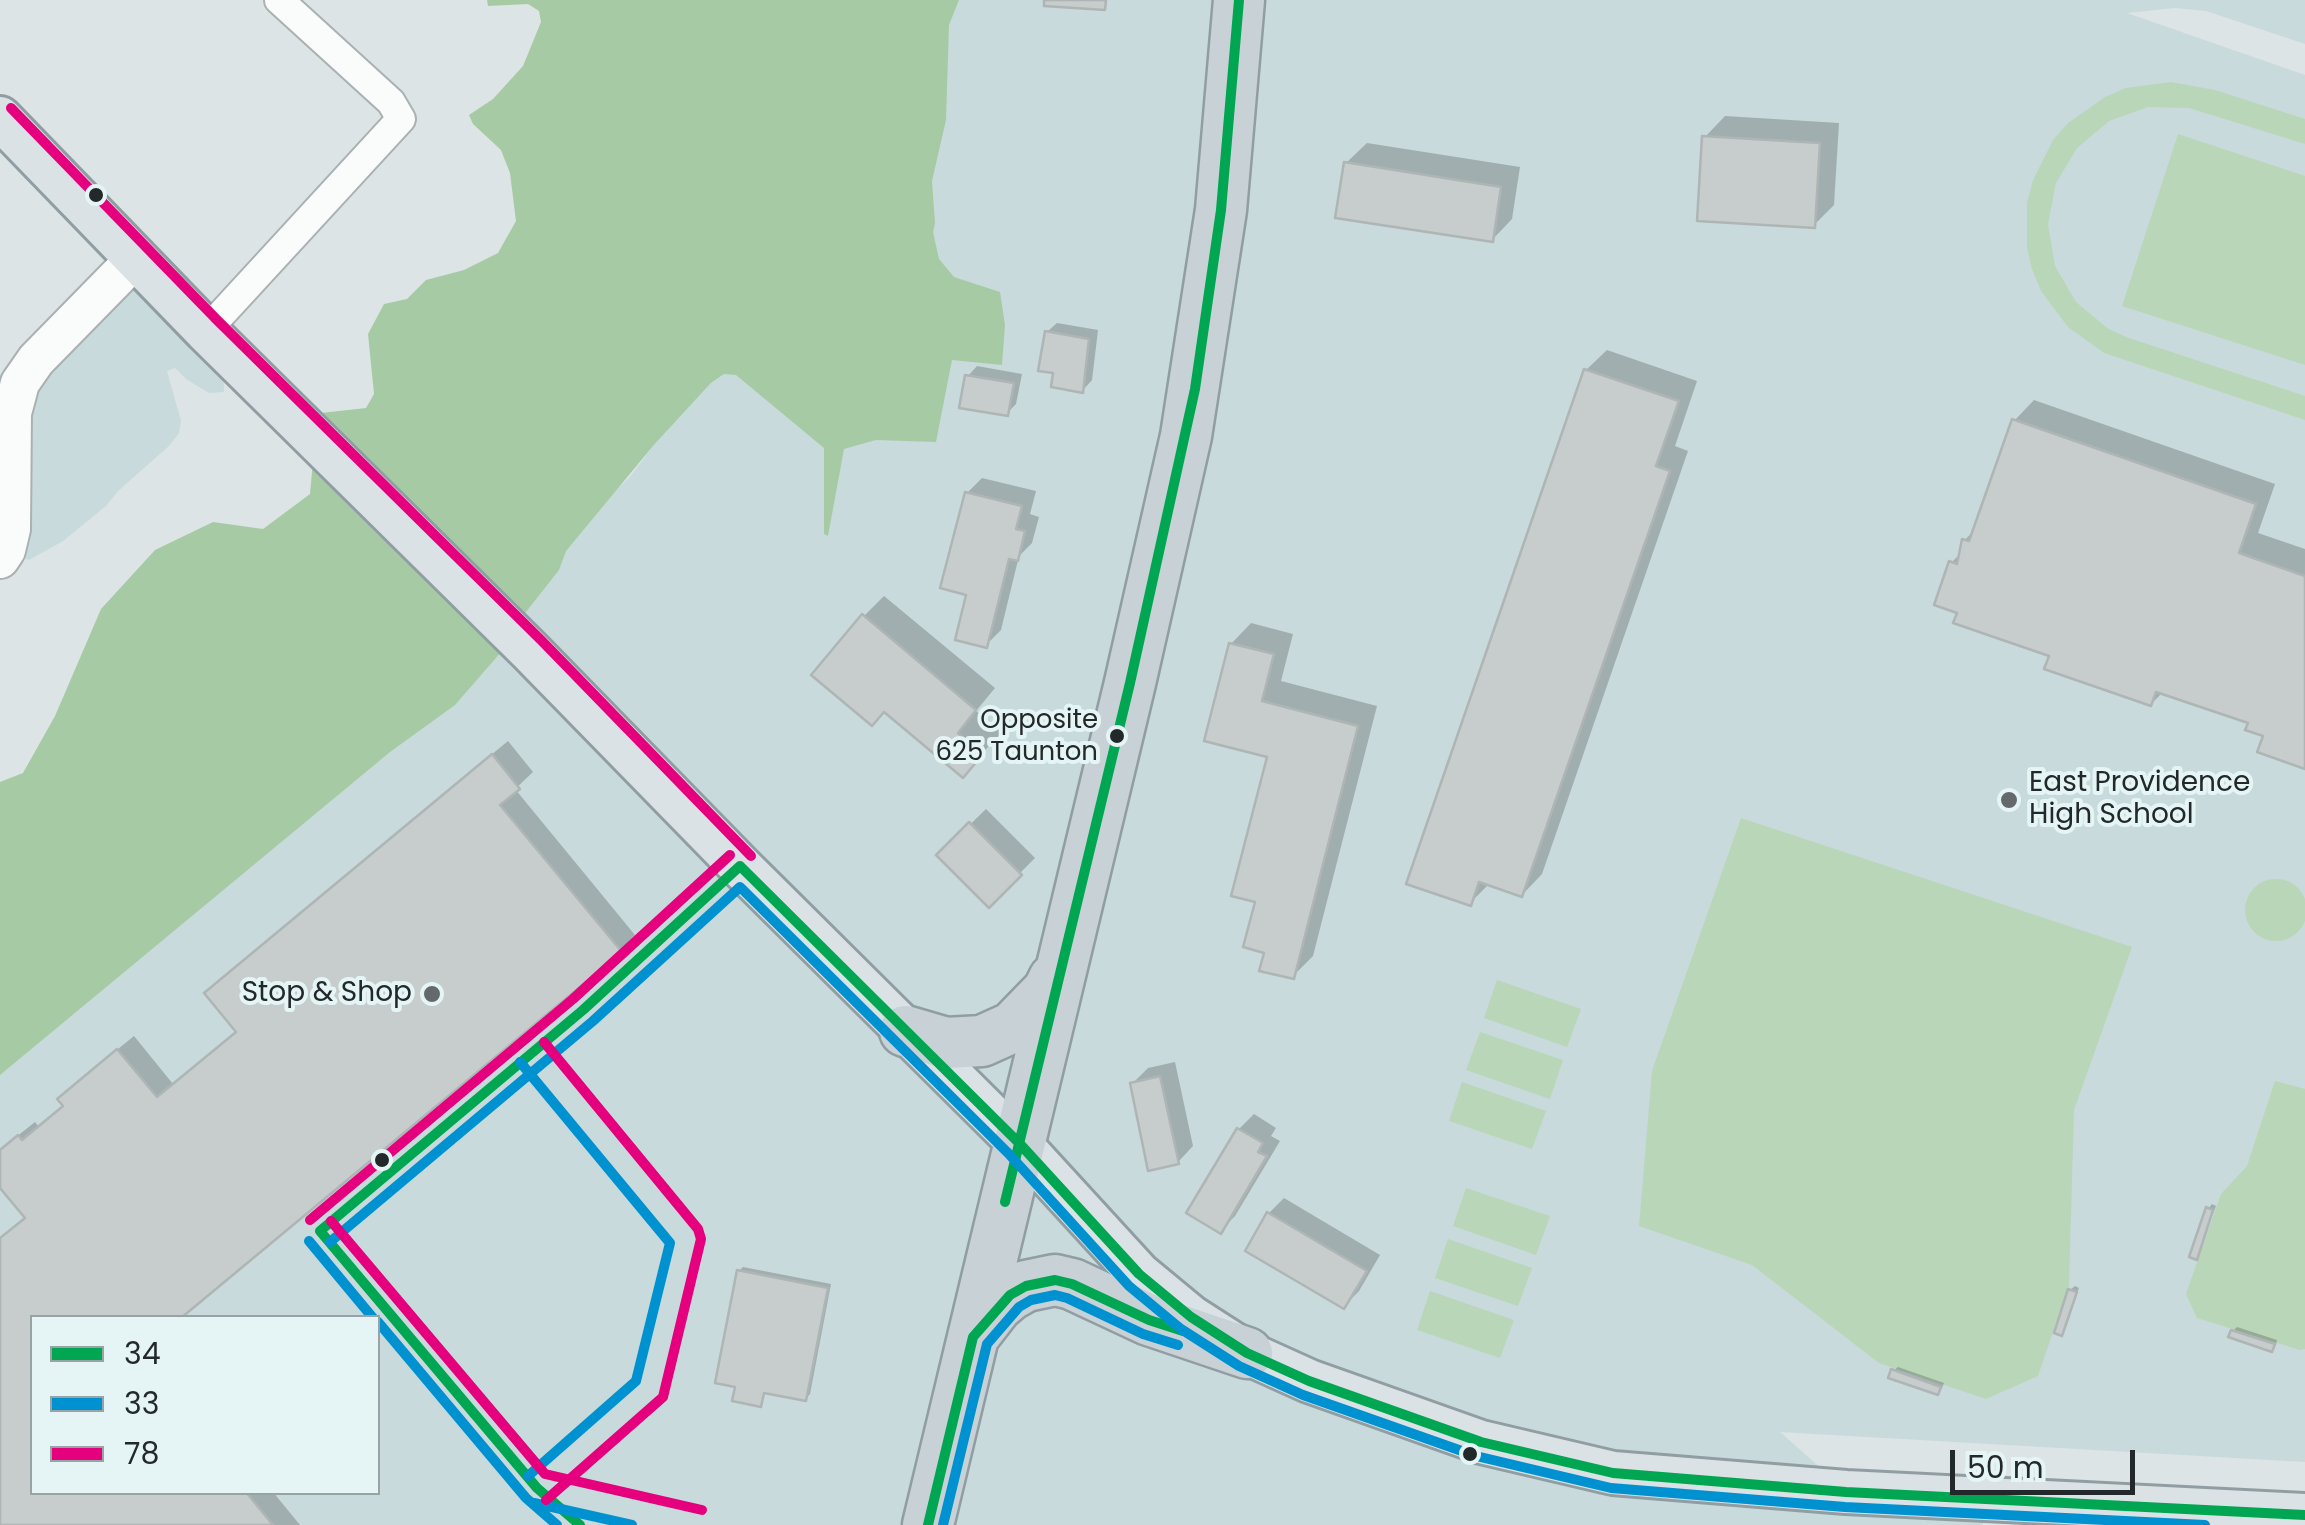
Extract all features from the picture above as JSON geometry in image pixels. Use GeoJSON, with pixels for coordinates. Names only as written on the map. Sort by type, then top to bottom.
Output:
{"type":"FeatureCollection","features":[{"type":"Feature","properties":{"kind":"highway"},"geometry":{"type":"LineString","coordinates":[[928,1525],[1130,683],[1195,389],[1221,210],[1239,0]]}},
{"type":"Feature","properties":{"kind":"highway"},"geometry":{"type":"LineString","coordinates":[[906,1031],[946,1042],[982,1042],[996,1036],[1030,1012],[1048,990],[1063,961]]}},
{"type":"Feature","properties":{"kind":"highway"},"geometry":{"type":"LineString","coordinates":[[972,1337],[996,1306],[1010,1295],[1026,1286],[1055,1280],[1149,1320],[1247,1353]]}},
{"type":"Feature","properties":{"kind":"main road"},"geometry":{"type":"LineString","coordinates":[[0,118],[206,332],[530,651],[1019,1144],[1140,1274],[1191,1318],[1247,1353],[1309,1381],[1481,1442],[1613,1473],[1846,1492],[2305,1515]]}},
{"type":"Feature","properties":{"kind":"street"},"geometry":{"type":"LineString","coordinates":[[206,332],[401,118],[391,102],[279,0]]}},
{"type":"Feature","properties":{"kind":"street"},"geometry":{"type":"LineString","coordinates":[[0,559],[11,528],[12,413],[20,383],[36,360],[135,259]]}},
{"type":"Feature","properties":{"kind":"shaded area"},"geometry":{"type":"Polygon","coordinates":[[[897,0],[2305,0],[2305,44],[2206,11],[2175,8],[2127,13],[2305,75],[2305,1462],[1780,1432],[1832,1478],[1984,1489],[1983,1525],[0,1525],[0,1053],[630,477],[711,383],[724,374],[897,0]]]}},
{"type":"Feature","properties":{"kind":"shaded area"},"geometry":{"type":"Polygon","coordinates":[[[143,265],[223,369],[224,392],[209,393],[175,368],[167,371],[181,421],[179,433],[169,446],[63,541],[29,560],[12,554],[0,568],[0,374],[35,373],[143,265]]]}},
{"type":"Feature","properties":{"kind":"green space"},"geometry":{"type":"Polygon","coordinates":[[[487,0],[959,0],[949,25],[946,120],[932,181],[933,232],[939,259],[954,277],[1000,292],[1005,325],[1002,365],[952,360],[936,442],[876,440],[844,449],[828,536],[824,534],[824,448],[736,375],[724,374],[711,383],[566,551],[559,570],[511,631],[502,651],[455,705],[390,752],[0,1075],[0,782],[23,773],[55,716],[101,609],[155,550],[213,522],[263,529],[310,494],[312,414],[366,408],[374,394],[368,334],[384,304],[407,299],[426,280],[464,270],[498,253],[516,221],[510,173],[501,150],[473,124],[469,115],[493,99],[523,66],[541,22],[539,11],[528,4],[488,6],[487,0]]]}},
{"type":"Feature","properties":{"kind":"green space"},"geometry":{"type":"Polygon","coordinates":[[[2171,82],[2215,90],[2305,119],[2305,144],[2189,108],[2148,107],[2109,121],[2077,148],[2056,183],[2048,224],[2055,266],[2076,302],[2107,328],[2305,396],[2305,420],[2104,353],[2068,327],[2041,291],[2032,269],[2027,248],[2027,203],[2033,180],[2053,140],[2068,123],[2105,97],[2126,88],[2171,82]]]}},
{"type":"Feature","properties":{"kind":"green space"},"geometry":{"type":"Polygon","coordinates":[[[2178,134],[2305,176],[2305,365],[2122,306],[2178,134]]]}},
{"type":"Feature","properties":{"kind":"green space"},"geometry":{"type":"Polygon","coordinates":[[[1741,818],[2132,947],[2074,1110],[2069,1285],[2038,1376],[1986,1399],[1879,1363],[1752,1265],[1639,1226],[1652,1071],[1741,818]]]}},
{"type":"Feature","properties":{"kind":"green space"},"geometry":{"type":"Polygon","coordinates":[[[2264,881],[2288,881],[2305,898],[2305,922],[2288,939],[2264,939],[2247,922],[2247,898],[2264,881]]]}},
{"type":"Feature","properties":{"kind":"green space"},"geometry":{"type":"Polygon","coordinates":[[[1497,980],[1581,1009],[1567,1047],[1484,1018],[1497,980]]]}},
{"type":"Feature","properties":{"kind":"green space"},"geometry":{"type":"Polygon","coordinates":[[[1480,1032],[1563,1060],[1550,1099],[1466,1070],[1480,1032]]]}},
{"type":"Feature","properties":{"kind":"green space"},"geometry":{"type":"Polygon","coordinates":[[[2275,1081],[2305,1089],[2305,1349],[2300,1350],[2197,1318],[2186,1294],[2221,1194],[2247,1166],[2275,1081]]]}},
{"type":"Feature","properties":{"kind":"green space"},"geometry":{"type":"Polygon","coordinates":[[[1462,1082],[1546,1111],[1532,1149],[1449,1121],[1462,1082]]]}},
{"type":"Feature","properties":{"kind":"green space"},"geometry":{"type":"Polygon","coordinates":[[[1466,1188],[1550,1216],[1536,1255],[1453,1226],[1466,1188]]]}},
{"type":"Feature","properties":{"kind":"green space"},"geometry":{"type":"Polygon","coordinates":[[[1448,1239],[1532,1268],[1518,1306],[1435,1278],[1448,1239]]]}},
{"type":"Feature","properties":{"kind":"green space"},"geometry":{"type":"Polygon","coordinates":[[[1430,1291],[1514,1320],[1500,1358],[1417,1330],[1430,1291]]]}},
{"type":"Feature","properties":{"kind":"building"},"geometry":{"type":"Polygon","coordinates":[[[1044,0],[1106,0],[1105,10],[1044,6],[1044,0]]]}},
{"type":"Feature","properties":{"kind":"building"},"geometry":{"type":"Polygon","coordinates":[[[1702,136],[1820,143],[1815,228],[1697,221],[1702,136]]]}},
{"type":"Feature","properties":{"kind":"building"},"geometry":{"type":"Polygon","coordinates":[[[1344,162],[1501,187],[1493,242],[1335,218],[1344,162]]]}},
{"type":"Feature","properties":{"kind":"building"},"geometry":{"type":"Polygon","coordinates":[[[1045,331],[1089,339],[1083,393],[1051,387],[1053,373],[1038,371],[1045,331]]]}},
{"type":"Feature","properties":{"kind":"building"},"geometry":{"type":"Polygon","coordinates":[[[1584,369],[1679,401],[1656,466],[1670,471],[1522,897],[1479,882],[1471,906],[1406,884],[1584,369]]]}},
{"type":"Feature","properties":{"kind":"building"},"geometry":{"type":"Polygon","coordinates":[[[965,375],[1014,383],[1008,416],[959,408],[965,375]]]}},
{"type":"Feature","properties":{"kind":"building","name":"East Providence High School"},"geometry":{"type":"Polygon","coordinates":[[[2012,419],[2256,504],[2239,553],[2305,576],[2305,769],[2257,752],[2263,736],[2245,730],[2248,723],[2156,692],[2151,706],[2044,669],[2049,656],[1953,623],[1957,613],[1934,605],[1949,561],[1957,564],[1962,539],[1969,541],[2012,419]]]}},
{"type":"Feature","properties":{"kind":"building"},"geometry":{"type":"Polygon","coordinates":[[[965,492],[1022,506],[1016,529],[1025,531],[1018,561],[1009,559],[987,648],[955,640],[966,595],[940,588],[965,492]]]}},
{"type":"Feature","properties":{"kind":"building"},"geometry":{"type":"Polygon","coordinates":[[[862,614],[976,710],[958,733],[983,754],[963,778],[884,712],[872,726],[811,675],[862,614]]]}},
{"type":"Feature","properties":{"kind":"building"},"geometry":{"type":"Polygon","coordinates":[[[1229,643],[1274,654],[1262,701],[1358,726],[1294,979],[1259,971],[1264,953],[1243,947],[1255,902],[1231,896],[1267,757],[1204,741],[1229,643]]]}},
{"type":"Feature","properties":{"kind":"building"},"geometry":{"type":"Polygon","coordinates":[[[492,754],[520,789],[500,805],[622,952],[185,1315],[30,1315],[30,1495],[248,1495],[273,1525],[0,1525],[0,1238],[25,1218],[0,1188],[0,1150],[18,1135],[22,1140],[63,1106],[57,1099],[117,1049],[157,1097],[236,1032],[204,993],[492,754]]]}},
{"type":"Feature","properties":{"kind":"building"},"geometry":{"type":"Polygon","coordinates":[[[969,822],[1022,875],[989,908],[936,855],[969,822]]]}},
{"type":"Feature","properties":{"kind":"building"},"geometry":{"type":"Polygon","coordinates":[[[1160,1076],[1179,1164],[1148,1171],[1130,1083],[1160,1076]]]}},
{"type":"Feature","properties":{"kind":"building"},"geometry":{"type":"Polygon","coordinates":[[[1237,1128],[1263,1143],[1258,1152],[1267,1156],[1221,1234],[1186,1213],[1237,1128]]]}},
{"type":"Feature","properties":{"kind":"building"},"geometry":{"type":"Polygon","coordinates":[[[2206,1207],[2213,1210],[2197,1260],[2189,1257],[2206,1207]]]}},
{"type":"Feature","properties":{"kind":"building"},"geometry":{"type":"Polygon","coordinates":[[[1267,1212],[1367,1271],[1344,1309],[1245,1251],[1267,1212]]]}},
{"type":"Feature","properties":{"kind":"building"},"geometry":{"type":"Polygon","coordinates":[[[737,1270],[828,1288],[806,1401],[764,1393],[761,1407],[732,1401],[735,1387],[715,1383],[737,1270]]]}},
{"type":"Feature","properties":{"kind":"building"},"geometry":{"type":"Polygon","coordinates":[[[2068,1289],[2077,1292],[2062,1336],[2054,1333],[2068,1289]]]}},
{"type":"Feature","properties":{"kind":"building"},"geometry":{"type":"Polygon","coordinates":[[[2231,1330],[2275,1344],[2272,1352],[2228,1337],[2231,1330]]]}},
{"type":"Feature","properties":{"kind":"building"},"geometry":{"type":"Polygon","coordinates":[[[1891,1369],[1941,1387],[1938,1395],[1888,1378],[1891,1369]]]}},
{"type":"Feature","properties":{"kind":"transit line","name":"34"},"geometry":{"type":"LineString","coordinates":[[1005,1202],[1130,683],[1195,389],[1221,210],[1239,0]]}},
{"type":"Feature","properties":{"kind":"transit line","name":"78"},"geometry":{"type":"LineString","coordinates":[[11,108],[751,856]]}},
{"type":"Feature","properties":{"kind":"transit line","name":"78"},"geometry":{"type":"LineString","coordinates":[[310,1220],[573,999],[730,855]]}},
{"type":"Feature","properties":{"kind":"transit line","name":"34"},"geometry":{"type":"LineString","coordinates":[[740,866],[1019,1143],[1139,1274],[1191,1317],[1247,1353],[1309,1381],[1481,1442],[1613,1473],[1846,1492],[2305,1515]]}},
{"type":"Feature","properties":{"kind":"transit line","name":"34"},"geometry":{"type":"LineString","coordinates":[[320,1231],[583,1010],[740,866]]}},
{"type":"Feature","properties":{"kind":"transit line","name":"33"},"geometry":{"type":"LineString","coordinates":[[330,1242],[593,1021],[740,887],[1008,1153],[1129,1286],[1181,1329],[1239,1366],[1303,1395],[1476,1456],[1611,1488],[1845,1507],[2205,1525]]}},
{"type":"Feature","properties":{"kind":"transit line","name":"78"},"geometry":{"type":"LineString","coordinates":[[544,1042],[698,1229],[701,1239],[663,1397],[546,1500]]}},
{"type":"Feature","properties":{"kind":"transit line","name":"33"},"geometry":{"type":"LineString","coordinates":[[520,1062],[670,1243],[636,1381],[528,1476]]}},
{"type":"Feature","properties":{"kind":"transit line","name":"78"},"geometry":{"type":"LineString","coordinates":[[331,1221],[545,1474],[702,1510]]}},
{"type":"Feature","properties":{"kind":"transit line","name":"34"},"geometry":{"type":"LineString","coordinates":[[320,1231],[537,1488],[580,1525]]}},
{"type":"Feature","properties":{"kind":"transit line","name":"33"},"geometry":{"type":"LineString","coordinates":[[309,1241],[371,1315]]}},
{"type":"Feature","properties":{"kind":"transit line","name":"34"},"geometry":{"type":"LineString","coordinates":[[928,1525],[973,1337],[1010,1295],[1026,1286],[1055,1280],[1183,1331]]}},
{"type":"Feature","properties":{"kind":"transit line","name":"33"},"geometry":{"type":"LineString","coordinates":[[943,1525],[987,1344],[1019,1307],[1055,1295],[1178,1345]]}},
{"type":"Feature","properties":{"kind":"transit line","name":"33"},"geometry":{"type":"LineString","coordinates":[[380,1324],[526,1498],[557,1525]]}},
{"type":"Feature","properties":{"kind":"transit line","name":"33"},"geometry":{"type":"LineString","coordinates":[[534,1503],[632,1525]]}},
{"type":"Feature","properties":{"kind":"place","name":"Opposite 625 Taunton"},"geometry":{"type":"Point","coordinates":[1117,736]}},
{"type":"Feature","properties":{"kind":"place","name":"East Providence High School"},"geometry":{"type":"Point","coordinates":[2009,800]}},
{"type":"Feature","properties":{"kind":"place","name":"Stop & Shop"},"geometry":{"type":"Point","coordinates":[432,994]}}]}
